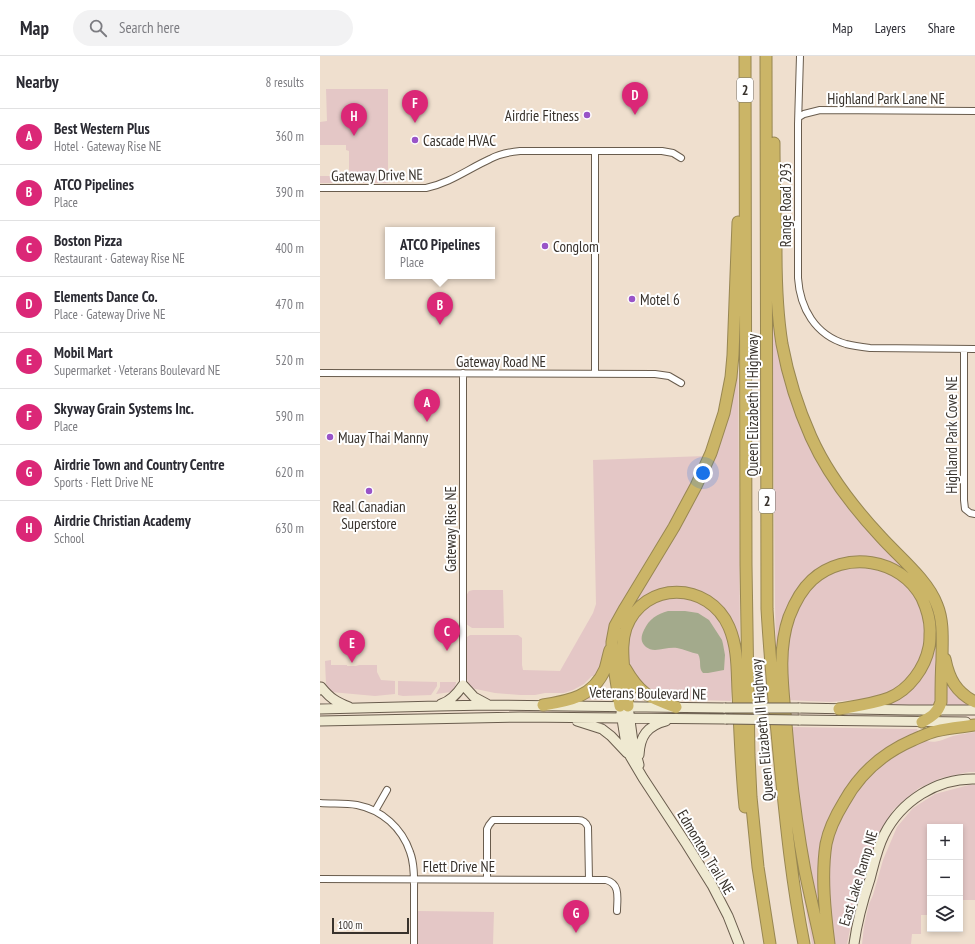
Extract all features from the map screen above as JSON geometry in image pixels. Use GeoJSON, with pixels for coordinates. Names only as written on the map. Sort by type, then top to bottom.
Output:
{"type":"FeatureCollection","features":[{"type":"Feature","properties":{"kind":"highway","name":"Queen Elizabeth II Highway"},"geometry":{"type":"LineString","coordinates":[[745,56],[746,565],[751,797],[758,867],[770,944]]}},
{"type":"Feature","properties":{"kind":"highway","name":"Queen Elizabeth II Highway"},"geometry":{"type":"LineString","coordinates":[[766,56],[767,610],[784,812],[804,944]]}},
{"type":"Feature","properties":{"kind":"highway"},"geometry":{"type":"LineString","coordinates":[[772,56],[777,288],[782,344],[793,389],[811,437],[835,481],[865,519],[927,587],[937,604],[942,626],[941,702],[935,714],[922,722]]}},
{"type":"Feature","properties":{"kind":"highway"},"geometry":{"type":"LineString","coordinates":[[624,706],[612,654],[613,634],[619,618],[696,486],[711,453],[724,413],[731,377],[733,355],[740,180],[745,123]]}},
{"type":"Feature","properties":{"kind":"highway"},"geometry":{"type":"LineString","coordinates":[[821,944],[805,870],[796,816],[783,692],[782,647],[789,616],[800,594],[812,580],[826,570],[842,564],[860,561],[872,562],[897,572],[911,583],[919,594],[927,609],[931,628],[930,647],[916,677],[905,688],[890,698],[872,704],[839,709]]}},
{"type":"Feature","properties":{"kind":"highway"},"geometry":{"type":"LineString","coordinates":[[624,706],[624,666],[622,655],[623,641],[626,627],[637,611],[652,598],[666,593],[675,592],[684,592],[696,595],[707,601],[718,610],[726,620],[735,644],[742,780],[747,832],[760,922],[766,944]]}},
{"type":"Feature","properties":{"kind":"highway"},"geometry":{"type":"LineString","coordinates":[[942,640],[951,679],[958,690],[967,698],[975,702]]}},
{"type":"Feature","properties":{"kind":"highway"},"geometry":{"type":"LineString","coordinates":[[543,705],[569,701],[581,696],[592,688],[605,668],[612,642]]}},
{"type":"Feature","properties":{"kind":"highway"},"geometry":{"type":"LineString","coordinates":[[624,666],[634,683],[642,691],[654,698],[676,707]]}},
{"type":"Feature","properties":{"kind":"highway"},"geometry":{"type":"LineString","coordinates":[[829,944],[823,870],[826,842],[834,818],[850,791],[865,772],[882,757],[900,746],[934,732],[975,724]]}},
{"type":"Feature","properties":{"kind":"main road"},"geometry":{"type":"LineString","coordinates":[[438,706],[449,702],[463,685],[474,697],[489,705]]}},
{"type":"Feature","properties":{"kind":"main road"},"geometry":{"type":"LineString","coordinates":[[320,690],[321,687],[339,704],[352,708]]}},
{"type":"Feature","properties":{"kind":"main road","name":"Veterans Boulevard NE"},"geometry":{"type":"LineString","coordinates":[[320,710],[438,706],[543,705],[975,710]]}},
{"type":"Feature","properties":{"kind":"main road","name":"Edmonton Trail NE"},"geometry":{"type":"LineString","coordinates":[[624,706],[643,778]]}},
{"type":"Feature","properties":{"kind":"main road","name":"Veterans Boulevard NE"},"geometry":{"type":"LineString","coordinates":[[320,721],[474,717],[566,717],[975,724]]}},
{"type":"Feature","properties":{"kind":"main road"},"geometry":{"type":"LineString","coordinates":[[566,717],[602,729],[611,736],[630,756]]}},
{"type":"Feature","properties":{"kind":"main road","name":"Edmonton Trail NE"},"geometry":{"type":"LineString","coordinates":[[626,718],[626,744],[630,756],[712,885],[728,916],[739,944]]}},
{"type":"Feature","properties":{"kind":"main road"},"geometry":{"type":"LineString","coordinates":[[638,762],[639,746],[646,732],[658,723],[677,719]]}},
{"type":"Feature","properties":{"kind":"main road","name":"East Lake Ramp NE"},"geometry":{"type":"LineString","coordinates":[[854,944],[859,917],[874,863],[884,836],[893,820],[912,800],[920,794],[941,784],[956,780],[975,779]]}},
{"type":"Feature","properties":{"kind":"street","name":"Range Road 293"},"geometry":{"type":"LineString","coordinates":[[800,56],[798,124],[798,285],[802,302],[810,317],[820,329],[835,340],[854,346],[870,348],[975,349]]}},
{"type":"Feature","properties":{"kind":"street","name":"Highland Park Lane NE"},"geometry":{"type":"LineString","coordinates":[[799,117],[804,114],[820,110],[975,111]]}},
{"type":"Feature","properties":{"kind":"street","name":"Gateway Drive NE"},"geometry":{"type":"LineString","coordinates":[[320,188],[426,188],[455,178],[490,159],[510,152],[520,151],[662,151],[673,153],[681,158]]}},
{"type":"Feature","properties":{"kind":"street"},"geometry":{"type":"LineString","coordinates":[[595,151],[595,374]]}},
{"type":"Feature","properties":{"kind":"street","name":"Highland Park Cove NE"},"geometry":{"type":"LineString","coordinates":[[964,349],[964,500],[966,509],[970,514],[975,514]]}},
{"type":"Feature","properties":{"kind":"street","name":"Gateway Road NE"},"geometry":{"type":"LineString","coordinates":[[320,373],[655,374],[669,376],[681,383]]}},
{"type":"Feature","properties":{"kind":"street","name":"Gateway Rise NE"},"geometry":{"type":"LineString","coordinates":[[463,373],[463,685]]}},
{"type":"Feature","properties":{"kind":"street"},"geometry":{"type":"LineString","coordinates":[[375,811],[387,790]]}},
{"type":"Feature","properties":{"kind":"street","name":"Flett Drive NE"},"geometry":{"type":"LineString","coordinates":[[320,803],[353,805],[375,811],[388,820],[403,836],[411,853],[414,879],[606,880],[614,884],[616,888],[617,911]]}},
{"type":"Feature","properties":{"kind":"street"},"geometry":{"type":"LineString","coordinates":[[487,879],[487,829],[488,825],[494,820],[583,820],[588,827],[589,880]]}},
{"type":"Feature","properties":{"kind":"street"},"geometry":{"type":"LineString","coordinates":[[320,879],[414,879],[414,944]]}},
{"type":"Feature","properties":{"kind":"shaded area"},"geometry":{"type":"Polygon","coordinates":[[[326,89],[388,89],[388,183],[350,183],[349,151],[346,150],[346,145],[320,145],[320,122],[327,121],[326,89]]]}},
{"type":"Feature","properties":{"kind":"shaded area"},"geometry":{"type":"Polygon","coordinates":[[[340,171],[340,183],[320,183],[320,176],[339,176],[340,171]]]}},
{"type":"Feature","properties":{"kind":"shaded area"},"geometry":{"type":"Polygon","coordinates":[[[772,309],[815,455],[923,586],[935,614],[938,629],[937,699],[931,706],[882,705],[892,701],[930,659],[919,586],[859,557],[843,558],[824,566],[806,579],[778,655],[776,647],[775,606],[772,309]]]}},
{"type":"Feature","properties":{"kind":"shaded area"},"geometry":{"type":"Polygon","coordinates":[[[738,342],[740,645],[699,592],[643,599],[630,606],[716,446],[738,342]]]}},
{"type":"Feature","properties":{"kind":"shaded area"},"geometry":{"type":"Polygon","coordinates":[[[705,456],[696,477],[670,523],[622,601],[607,640],[602,663],[597,676],[592,676],[584,684],[564,693],[520,695],[495,693],[471,688],[467,679],[467,637],[470,635],[518,635],[522,638],[523,670],[560,671],[593,613],[596,604],[593,460],[705,456]]]}},
{"type":"Feature","properties":{"kind":"shaded area"},"geometry":{"type":"Polygon","coordinates":[[[850,566],[887,570],[905,582],[919,599],[925,617],[927,640],[922,658],[912,675],[896,689],[873,698],[831,702],[786,700],[786,648],[800,600],[815,581],[850,566]]]}},
{"type":"Feature","properties":{"kind":"shaded area"},"geometry":{"type":"Polygon","coordinates":[[[503,590],[504,628],[472,628],[466,624],[466,596],[469,591],[503,590]]]}},
{"type":"Feature","properties":{"kind":"shaded area"},"geometry":{"type":"Polygon","coordinates":[[[669,596],[683,597],[704,605],[717,616],[728,637],[733,659],[731,701],[665,699],[647,688],[631,671],[627,657],[626,642],[637,613],[652,602],[669,596]]]}},
{"type":"Feature","properties":{"kind":"shaded area"},"geometry":{"type":"Polygon","coordinates":[[[668,611],[698,613],[709,620],[722,640],[725,655],[724,670],[703,673],[698,654],[677,648],[652,650],[644,645],[642,637],[648,623],[657,615],[668,611]]]}},
{"type":"Feature","properties":{"kind":"shaded area"},"geometry":{"type":"Polygon","coordinates":[[[331,660],[331,665],[377,665],[377,672],[381,680],[395,681],[395,694],[375,696],[331,692],[326,684],[325,661],[331,660]]]}},
{"type":"Feature","properties":{"kind":"shaded area"},"geometry":{"type":"Polygon","coordinates":[[[944,672],[972,706],[943,706],[944,672]]]}},
{"type":"Feature","properties":{"kind":"shaded area"},"geometry":{"type":"Polygon","coordinates":[[[398,681],[437,682],[437,686],[431,695],[403,696],[398,695],[398,681]]]}},
{"type":"Feature","properties":{"kind":"shaded area"},"geometry":{"type":"Polygon","coordinates":[[[440,682],[456,682],[455,687],[451,692],[436,694],[440,687],[440,682]]]}},
{"type":"Feature","properties":{"kind":"shaded area"},"geometry":{"type":"Polygon","coordinates":[[[600,683],[606,691],[607,700],[581,699],[600,683]]]}},
{"type":"Feature","properties":{"kind":"shaded area"},"geometry":{"type":"Polygon","coordinates":[[[791,727],[917,729],[919,733],[891,746],[832,815],[821,917],[817,910],[799,803],[791,727]]]}},
{"type":"Feature","properties":{"kind":"shaded area"},"geometry":{"type":"Polygon","coordinates":[[[975,732],[975,772],[941,778],[919,788],[894,809],[879,832],[855,905],[847,944],[834,944],[828,881],[830,849],[838,821],[866,777],[890,756],[922,739],[934,742],[956,735],[975,732]]]}},
{"type":"Feature","properties":{"kind":"shaded area"},"geometry":{"type":"Polygon","coordinates":[[[969,785],[975,785],[975,900],[963,900],[963,824],[927,824],[927,915],[921,915],[921,934],[912,934],[911,944],[862,944],[869,904],[883,860],[897,827],[913,808],[935,794],[969,785]]]}},
{"type":"Feature","properties":{"kind":"shaded area"},"geometry":{"type":"Polygon","coordinates":[[[804,878],[817,944],[812,944],[800,879],[804,878]]]}},
{"type":"Feature","properties":{"kind":"shaded area"},"geometry":{"type":"Polygon","coordinates":[[[418,911],[494,912],[493,944],[418,944],[418,911]]]}},
{"type":"Feature","properties":{"kind":"place","name":"Airdrie Fitness"},"geometry":{"type":"Point","coordinates":[587,115]}},
{"type":"Feature","properties":{"kind":"place","name":"Elements Dance Co."},"geometry":{"type":"Point","coordinates":[635,115]}},
{"type":"Feature","properties":{"kind":"place","name":"Skyway Grain Systems Inc."},"geometry":{"type":"Point","coordinates":[415,123]}},
{"type":"Feature","properties":{"kind":"place","name":"Airdrie Christian Academy"},"geometry":{"type":"Point","coordinates":[354,136]}},
{"type":"Feature","properties":{"kind":"place","name":"Cascade HVAC"},"geometry":{"type":"Point","coordinates":[415,140]}},
{"type":"Feature","properties":{"kind":"place","name":"Conglom"},"geometry":{"type":"Point","coordinates":[545,246]}},
{"type":"Feature","properties":{"kind":"place","name":"Motel 6"},"geometry":{"type":"Point","coordinates":[632,299]}},
{"type":"Feature","properties":{"kind":"place","name":"ATCO Pipelines"},"geometry":{"type":"Point","coordinates":[440,325]}},
{"type":"Feature","properties":{"kind":"place","name":"Best Western Plus"},"geometry":{"type":"Point","coordinates":[427,422]}},
{"type":"Feature","properties":{"kind":"place","name":"Muay Thai Manny"},"geometry":{"type":"Point","coordinates":[330,437]}},
{"type":"Feature","properties":{"kind":"place","name":"Real Canadian Superstore"},"geometry":{"type":"Point","coordinates":[369,491]}},
{"type":"Feature","properties":{"kind":"place","name":"Boston Pizza"},"geometry":{"type":"Point","coordinates":[447,651]}},
{"type":"Feature","properties":{"kind":"place","name":"Mobil Mart"},"geometry":{"type":"Point","coordinates":[352,663]}},
{"type":"Feature","properties":{"kind":"place","name":"Airdrie Town and Country Centre"},"geometry":{"type":"Point","coordinates":[576,933]}}]}
